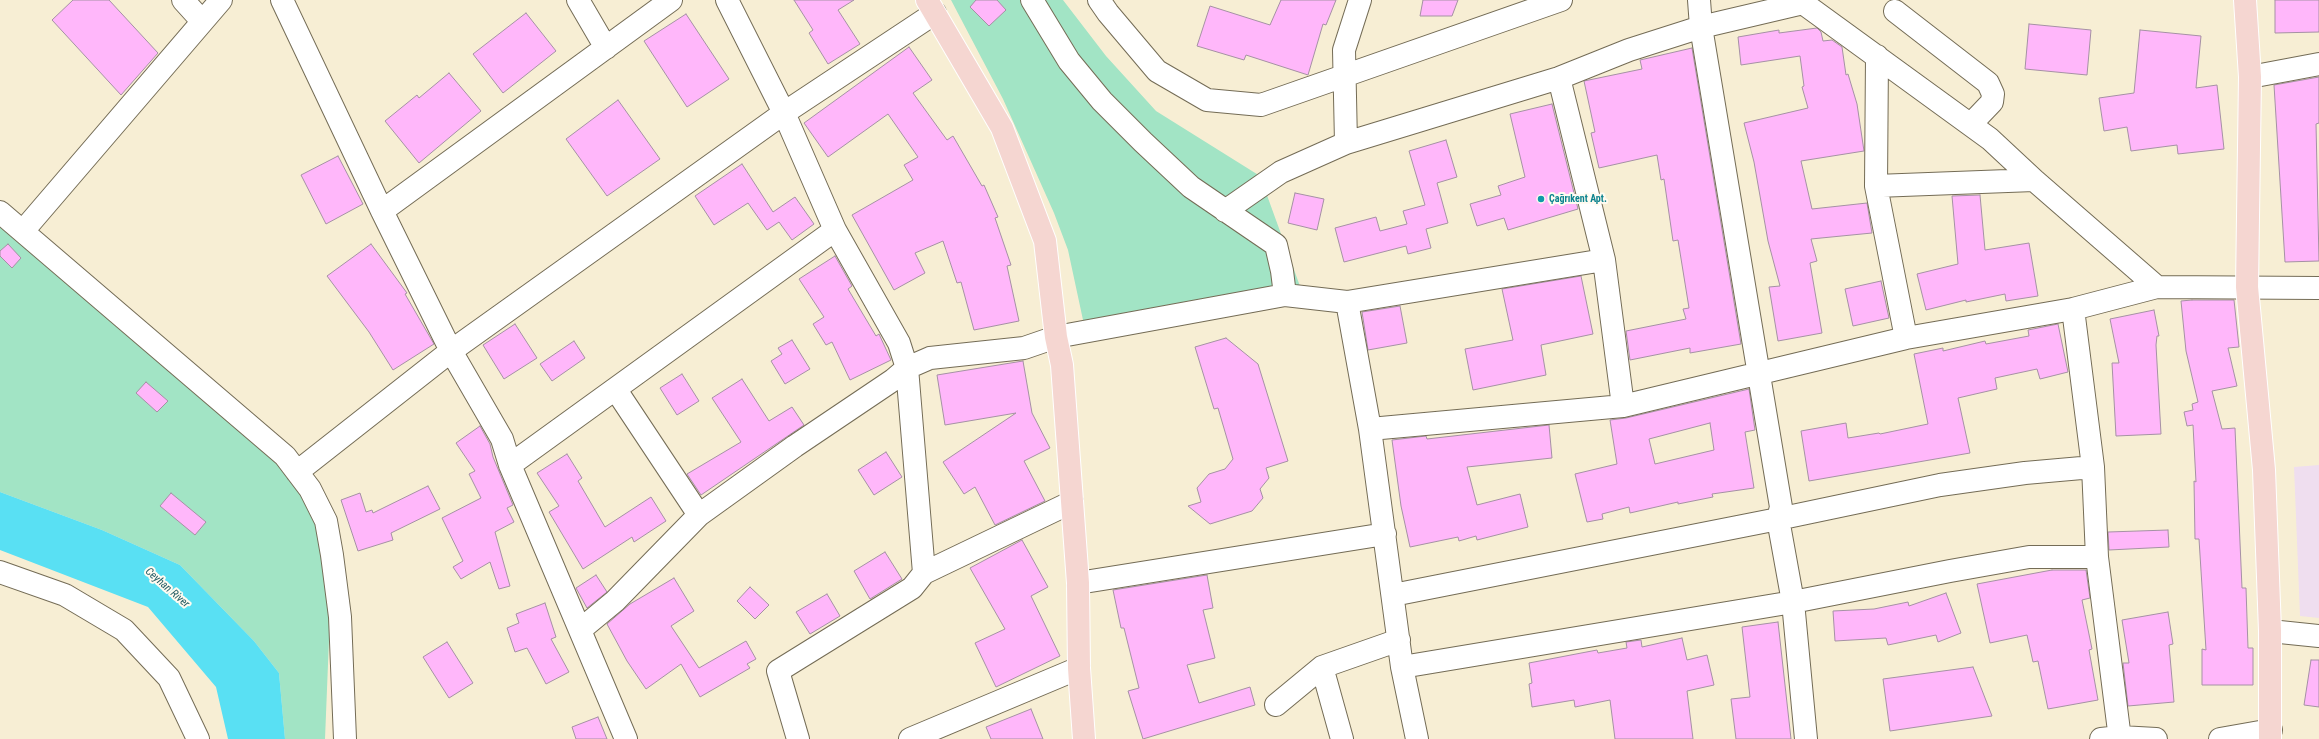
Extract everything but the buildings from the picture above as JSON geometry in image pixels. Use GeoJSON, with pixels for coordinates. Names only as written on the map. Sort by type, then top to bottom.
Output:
{"type":"FeatureCollection","features":[{"type":"Feature","properties":{"kind":"main road"},"geometry":{"type":"LineString","coordinates":[[2245,0],[2250,77],[2248,287],[2264,470],[2270,631],[2271,735]]}},
{"type":"Feature","properties":{"kind":"main road"},"geometry":{"type":"LineString","coordinates":[[931,6],[1002,128],[1045,241],[1056,337],[1062,365],[1078,583],[1079,668],[1084,739]]}},
{"type":"Feature","properties":{"kind":"street"},"geometry":{"type":"LineString","coordinates":[[183,0],[202,21]]}},
{"type":"Feature","properties":{"kind":"street"},"geometry":{"type":"LineString","coordinates":[[23,231],[221,0]]}},
{"type":"Feature","properties":{"kind":"street"},"geometry":{"type":"LineString","coordinates":[[282,0],[382,211],[451,351],[496,428],[510,465],[626,739]]}},
{"type":"Feature","properties":{"kind":"street"},"geometry":{"type":"LineString","coordinates":[[578,0],[606,48]]}},
{"type":"Feature","properties":{"kind":"street"},"geometry":{"type":"LineString","coordinates":[[382,211],[671,0]]}},
{"type":"Feature","properties":{"kind":"street"},"geometry":{"type":"LineString","coordinates":[[727,0],[784,113],[835,230],[899,343],[907,368],[924,573]]}},
{"type":"Feature","properties":{"kind":"street"},"geometry":{"type":"LineString","coordinates":[[1032,0],[1069,61],[1102,101],[1191,187],[1276,245],[1282,271],[1285,295]]}},
{"type":"Feature","properties":{"kind":"street"},"geometry":{"type":"LineString","coordinates":[[1099,0],[1157,71],[1207,100],[1261,105],[1344,78],[1551,2]]}},
{"type":"Feature","properties":{"kind":"street"},"geometry":{"type":"LineString","coordinates":[[1346,143],[1344,50],[1360,0]]}},
{"type":"Feature","properties":{"kind":"street"},"geometry":{"type":"LineString","coordinates":[[1699,0],[1701,27],[1781,507],[1778,519],[1793,602],[1806,739]]}},
{"type":"Feature","properties":{"kind":"street"},"geometry":{"type":"LineString","coordinates":[[1225,211],[1281,172],[1346,143],[1559,78],[1629,50],[1701,27],[1803,3],[1990,139],[2034,180],[2156,287]]}},
{"type":"Feature","properties":{"kind":"street"},"geometry":{"type":"LineString","coordinates":[[297,472],[451,351],[931,6]]}},
{"type":"Feature","properties":{"kind":"street"},"geometry":{"type":"LineString","coordinates":[[1895,11],[1988,84],[1994,94],[1992,102],[1971,124]]}},
{"type":"Feature","properties":{"kind":"street"},"geometry":{"type":"LineString","coordinates":[[1876,56],[1876,186],[1906,338]]}},
{"type":"Feature","properties":{"kind":"street"},"geometry":{"type":"LineString","coordinates":[[2250,77],[2319,64]]}},
{"type":"Feature","properties":{"kind":"street"},"geometry":{"type":"LineString","coordinates":[[1559,78],[1604,260],[1623,406]]}},
{"type":"Feature","properties":{"kind":"street"},"geometry":{"type":"LineString","coordinates":[[1876,186],[2034,180]]}},
{"type":"Feature","properties":{"kind":"street"},"geometry":{"type":"LineString","coordinates":[[0,212],[244,419],[285,456],[310,489],[326,522],[332,555],[340,617],[345,739]]}},
{"type":"Feature","properties":{"kind":"street"},"geometry":{"type":"LineString","coordinates":[[510,465],[616,390],[835,230]]}},
{"type":"Feature","properties":{"kind":"street"},"geometry":{"type":"LineString","coordinates":[[580,630],[615,601],[699,516],[795,446],[893,380],[907,368],[930,358],[1024,348],[1056,337],[1285,295],[1347,302],[1604,260]]}},
{"type":"Feature","properties":{"kind":"street"},"geometry":{"type":"LineString","coordinates":[[1370,429],[1623,406],[1906,338],[2074,309],[2156,287],[2319,288]]}},
{"type":"Feature","properties":{"kind":"street"},"geometry":{"type":"LineString","coordinates":[[1347,302],[1370,429],[1402,667],[1417,739]]}},
{"type":"Feature","properties":{"kind":"street"},"geometry":{"type":"LineString","coordinates":[[2074,309],[2093,467],[2097,557],[2114,738],[2156,739]]}},
{"type":"Feature","properties":{"kind":"street"},"geometry":{"type":"LineString","coordinates":[[616,390],[699,516]]}},
{"type":"Feature","properties":{"kind":"street"},"geometry":{"type":"LineString","coordinates":[[1393,595],[1778,519],[1940,485],[2025,473],[2093,467]]}},
{"type":"Feature","properties":{"kind":"street"},"geometry":{"type":"LineString","coordinates":[[798,739],[778,671],[912,588],[924,573],[1072,502]]}},
{"type":"Feature","properties":{"kind":"street"},"geometry":{"type":"LineString","coordinates":[[1078,583],[1385,534]]}},
{"type":"Feature","properties":{"kind":"street"},"geometry":{"type":"LineString","coordinates":[[1402,667],[1793,602],[2030,557],[2097,557]]}},
{"type":"Feature","properties":{"kind":"street"},"geometry":{"type":"LineString","coordinates":[[0,572],[65,595],[124,630],[169,678],[198,739]]}},
{"type":"Feature","properties":{"kind":"street"},"geometry":{"type":"LineString","coordinates":[[2270,631],[2319,636]]}},
{"type":"Feature","properties":{"kind":"street"},"geometry":{"type":"LineString","coordinates":[[1276,705],[1322,667],[1399,640]]}},
{"type":"Feature","properties":{"kind":"street"},"geometry":{"type":"LineString","coordinates":[[1322,667],[1342,739]]}},
{"type":"Feature","properties":{"kind":"street"},"geometry":{"type":"LineString","coordinates":[[910,739],[1079,668]]}},
{"type":"Feature","properties":{"kind":"street"},"geometry":{"type":"LineString","coordinates":[[2220,739],[2271,735]]}},
{"type":"Feature","properties":{"kind":"shaded area"},"geometry":{"type":"Polygon","coordinates":[[[2319,465],[2319,618],[2300,616],[2294,467],[2319,465]]]}},
{"type":"Feature","properties":{"kind":"green space"},"geometry":{"type":"Polygon","coordinates":[[[951,0],[1063,0],[1106,56],[1156,111],[1260,176],[1301,289],[1086,334],[1068,250],[1054,213],[1003,99],[951,0]]]}},
{"type":"Feature","properties":{"kind":"green space"},"geometry":{"type":"Polygon","coordinates":[[[0,227],[247,430],[298,487],[320,527],[330,614],[325,739],[285,739],[279,673],[254,641],[180,565],[102,530],[0,492],[0,227]]]}},
{"type":"Feature","properties":{"kind":"water","name":"Ceyhan River"},"geometry":{"type":"Polygon","coordinates":[[[0,492],[102,530],[180,565],[254,641],[279,673],[285,739],[228,739],[216,687],[148,607],[0,550],[0,492]]]}},
{"type":"Feature","properties":{"kind":"place","name":"Çağrıkent Apt."},"geometry":{"type":"Point","coordinates":[1541,199]}}]}
